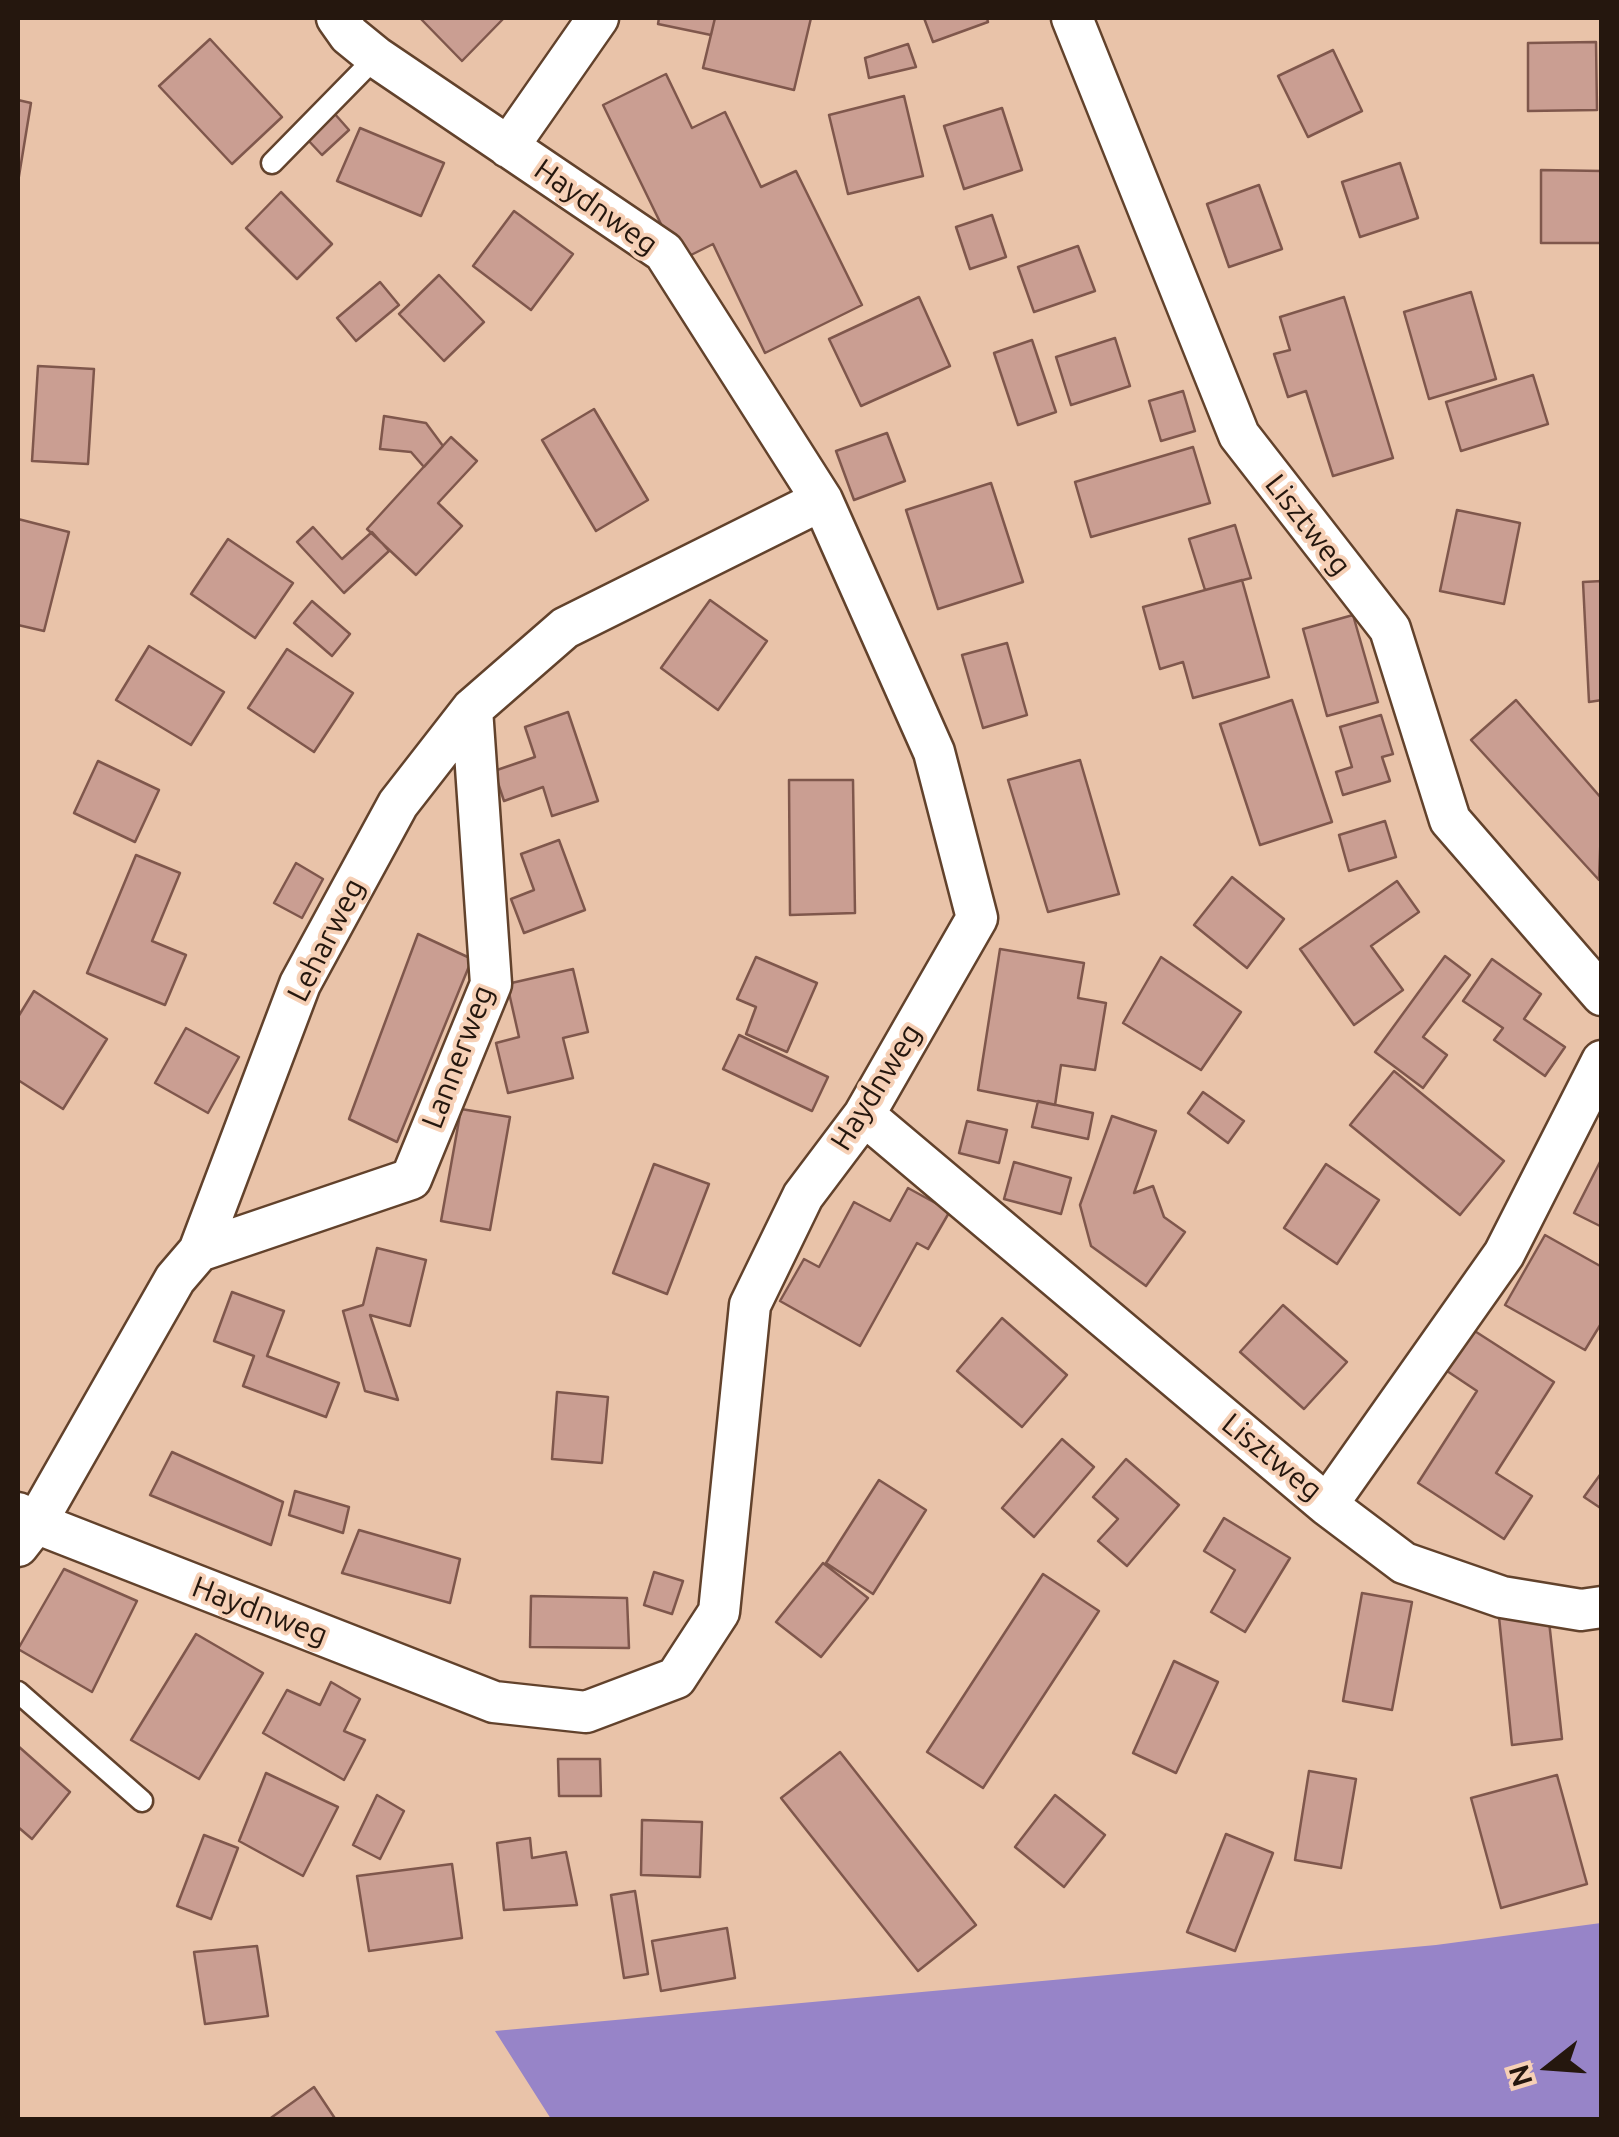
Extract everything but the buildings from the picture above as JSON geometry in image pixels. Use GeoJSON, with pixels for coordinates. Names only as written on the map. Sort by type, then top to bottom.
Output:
{"type":"FeatureCollection","features":[{"type":"Feature","properties":{"kind":"street","name":"Haydnweg"},"geometry":{"type":"LineString","coordinates":[[24,1527],[494,1702],[586,1712],[676,1678],[719,1612],[750,1305],[803,1196],[864,1115],[977,918],[934,752],[822,500],[664,252],[376,57],[349,34],[338,18]]}},
{"type":"Feature","properties":{"kind":"street"},"geometry":{"type":"LineString","coordinates":[[508,146],[598,18]]}},
{"type":"Feature","properties":{"kind":"street","name":"Lisztweg"},"geometry":{"type":"LineString","coordinates":[[1072,18],[1239,435],[1390,629],[1450,820],[1602,994]]}},
{"type":"Feature","properties":{"kind":"street","name":"Leharweg"},"geometry":{"type":"LineString","coordinates":[[24,1527],[176,1279],[199,1250],[300,984],[398,804],[472,710],[565,628],[822,500]]}},
{"type":"Feature","properties":{"kind":"street","name":"Lannerweg"},"geometry":{"type":"LineString","coordinates":[[199,1250],[411,1179],[491,984],[472,710]]}},
{"type":"Feature","properties":{"kind":"street","name":"Lisztweg"},"geometry":{"type":"LineString","coordinates":[[864,1115],[1327,1505],[1504,1254],[1602,1061]]}},
{"type":"Feature","properties":{"kind":"street"},"geometry":{"type":"LineString","coordinates":[[1327,1505],[1404,1563],[1502,1597],[1581,1610],[1602,1607]]}},
{"type":"Feature","properties":{"kind":"lane"},"geometry":{"type":"LineString","coordinates":[[272,163],[376,57]]}},
{"type":"Feature","properties":{"kind":"lane"},"geometry":{"type":"LineString","coordinates":[[18,1692],[142,1801]]}},
{"type":"Feature","properties":{"kind":"shaded area"},"geometry":{"type":"Polygon","coordinates":[[[1601,1923],[1601,2119],[551,2119],[495,2031],[1436,1945],[1601,1923]]]}}]}
